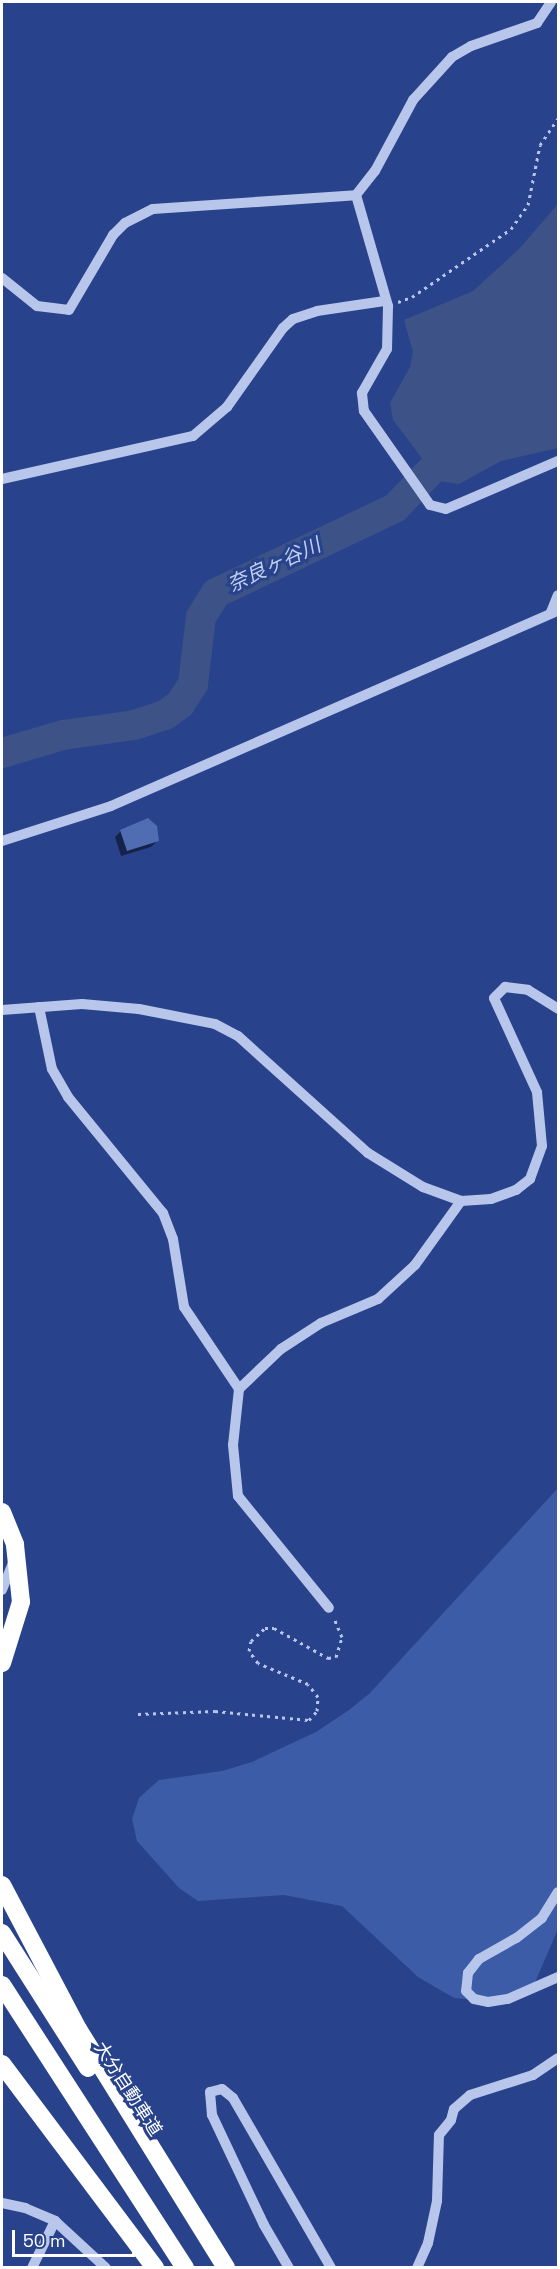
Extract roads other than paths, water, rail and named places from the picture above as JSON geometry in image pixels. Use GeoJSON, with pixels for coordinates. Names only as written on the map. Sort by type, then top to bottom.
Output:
{"type":"FeatureCollection","features":[{"type":"Feature","properties":{"kind":"highway"},"geometry":{"type":"LineString","coordinates":[[2,1512],[15,1545],[21,1602],[2,1663]]}},
{"type":"Feature","properties":{"kind":"highway"},"geometry":{"type":"LineString","coordinates":[[2,1886],[78,2028],[226,2268]]}},
{"type":"Feature","properties":{"kind":"highway","name":"大分自動車道"},"geometry":{"type":"LineString","coordinates":[[2,1933],[220,2268]]}},
{"type":"Feature","properties":{"kind":"highway"},"geometry":{"type":"LineString","coordinates":[[2,1985],[185,2268]]}},
{"type":"Feature","properties":{"kind":"highway"},"geometry":{"type":"LineString","coordinates":[[2,2064],[155,2268]]}},
{"type":"Feature","properties":{"kind":"street"},"geometry":{"type":"LineString","coordinates":[[2,278],[37,306],[69,310],[112,235],[125,223],[153,209],[356,195],[375,171],[413,100],[452,57],[471,46],[537,23],[551,2]]}},
{"type":"Feature","properties":{"kind":"street"},"geometry":{"type":"LineString","coordinates":[[356,195],[386,303],[387,349],[362,393],[364,411],[430,505],[446,509],[558,461]]}},
{"type":"Feature","properties":{"kind":"street"},"geometry":{"type":"LineString","coordinates":[[2,479],[193,436],[227,407],[282,328],[293,319],[317,311],[386,303]]}},
{"type":"Feature","properties":{"kind":"street"},"geometry":{"type":"LineString","coordinates":[[2,841],[111,806],[554,612],[558,595]]}},
{"type":"Feature","properties":{"kind":"street"},"geometry":{"type":"LineString","coordinates":[[2,1010],[82,1004],[139,1009],[214,1024],[246,1043],[368,1153],[423,1187],[460,1201],[491,1199],[516,1190],[530,1179],[542,1146],[537,1092],[494,998],[505,987],[528,990],[558,1008]]}},
{"type":"Feature","properties":{"kind":"street"},"geometry":{"type":"LineString","coordinates":[[39,1007],[52,1069],[68,1097],[164,1213],[173,1239],[184,1307],[239,1389],[233,1445],[238,1496],[329,1608]]}},
{"type":"Feature","properties":{"kind":"street"},"geometry":{"type":"LineString","coordinates":[[239,1389],[281,1349],[311,1329],[378,1299],[415,1265],[460,1201]]}},
{"type":"Feature","properties":{"kind":"street"},"geometry":{"type":"LineString","coordinates":[[2,1590],[12,1566],[15,1545]]}},
{"type":"Feature","properties":{"kind":"street"},"geometry":{"type":"LineString","coordinates":[[558,1892],[542,1918],[516,1938],[479,1959],[468,1973],[466,1991],[474,1999],[488,2002],[508,1999],[558,1977]]}},
{"type":"Feature","properties":{"kind":"street"},"geometry":{"type":"LineString","coordinates":[[417,2268],[428,2243],[437,2201],[439,2135],[454,2109],[470,2095],[533,2075],[558,2058]]}},
{"type":"Feature","properties":{"kind":"street"},"geometry":{"type":"LineString","coordinates":[[289,2268],[264,2225],[212,2115],[210,2092],[222,2090],[233,2098],[332,2268]]}},
{"type":"Feature","properties":{"kind":"street"},"geometry":{"type":"LineString","coordinates":[[2,2203],[25,2208],[54,2222],[106,2268]]}},
{"type":"Feature","properties":{"kind":"street"},"geometry":{"type":"LineString","coordinates":[[32,2268],[54,2222]]}},
{"type":"Feature","properties":{"kind":"waterway","name":"奈良ヶ谷川"},"geometry":{"type":"LineString","coordinates":[[2,753],[63,735],[134,725],[165,715],[180,704],[193,684],[201,617],[216,593],[395,508],[459,441]]}}]}
